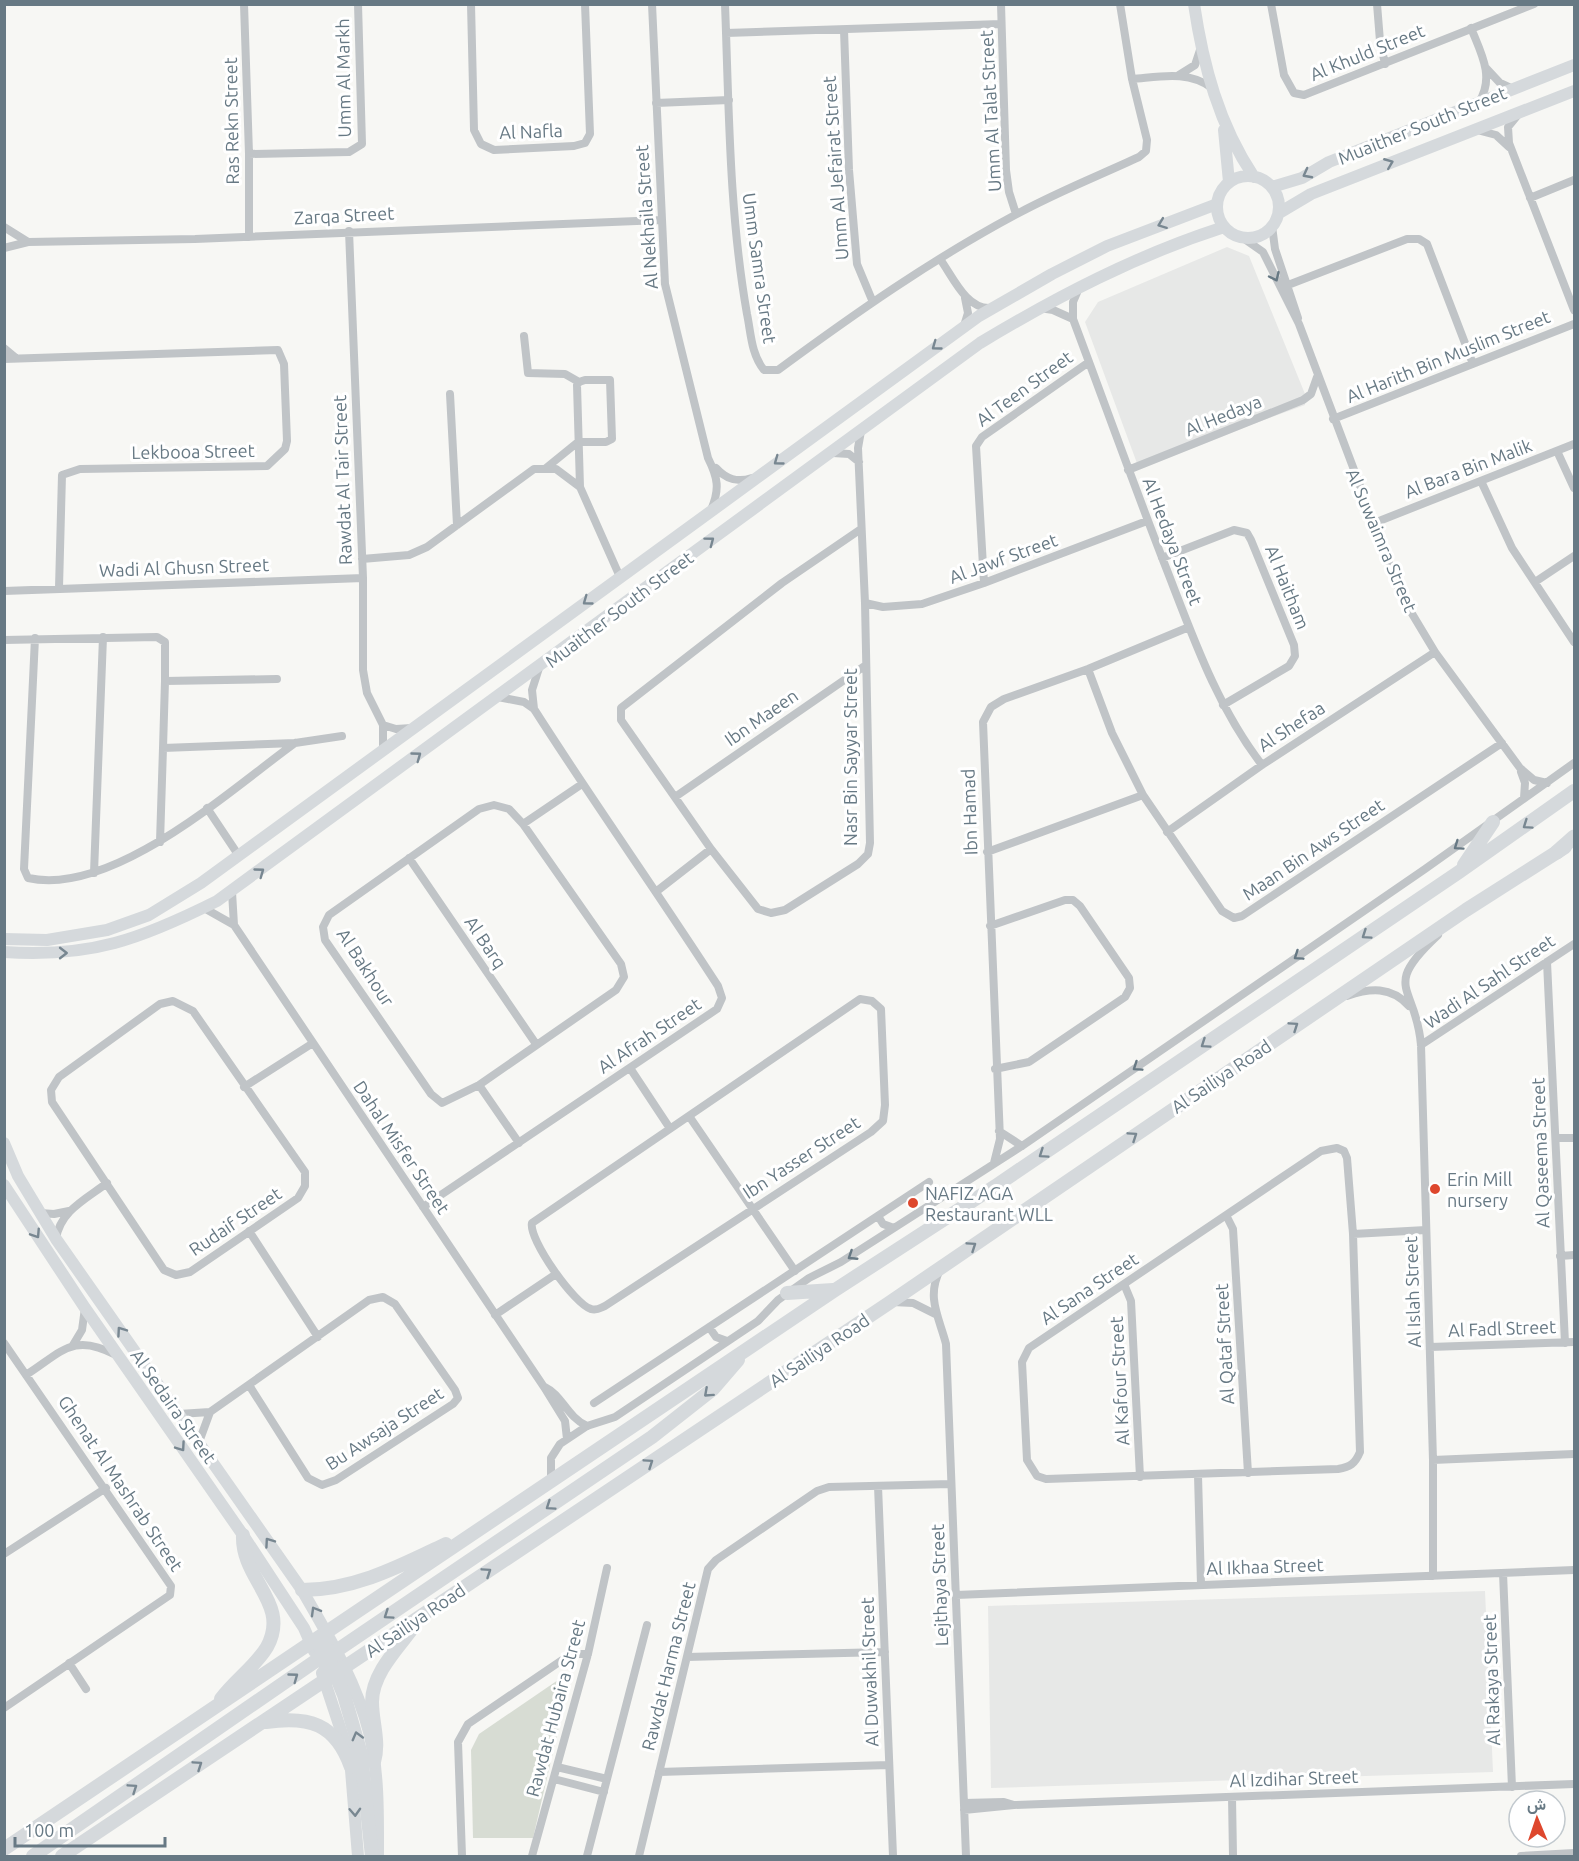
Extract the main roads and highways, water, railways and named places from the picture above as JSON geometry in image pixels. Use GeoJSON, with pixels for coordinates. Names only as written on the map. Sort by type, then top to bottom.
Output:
{"type":"FeatureCollection","features":[{"type":"Feature","properties":{"kind":"highway"},"geometry":{"type":"LineString","coordinates":[[1557,852],[1575,839]]}},
{"type":"Feature","properties":{"kind":"main road","name":"Al Sailiya Road"},"geometry":{"type":"LineString","coordinates":[[4,1849],[216,1707],[323,1653],[327,1633],[835,1290],[997,1185],[1460,872],[1575,791]]}},
{"type":"Feature","properties":{"kind":"main road"},"geometry":{"type":"LineString","coordinates":[[1460,872],[1493,822]]}},
{"type":"Feature","properties":{"kind":"main road","name":"Al Sailiya Road"},"geometry":{"type":"LineString","coordinates":[[62,1857],[889,1303],[1466,910],[1557,852]]}},
{"type":"Feature","properties":{"kind":"main road"},"geometry":{"type":"LineString","coordinates":[[787,1293],[835,1290]]}},
{"type":"Feature","properties":{"kind":"main road"},"geometry":{"type":"LineString","coordinates":[[33,1857],[323,1653],[674,1422],[713,1389],[747,1349]]}},
{"type":"Feature","properties":{"kind":"main road"},"geometry":{"type":"LineString","coordinates":[[302,1590],[330,1588],[375,1577],[486,1525]]}},
{"type":"Feature","properties":{"kind":"main road"},"geometry":{"type":"LineString","coordinates":[[216,1707],[268,1645],[273,1626],[267,1596],[246,1563],[243,1535]]}},
{"type":"Feature","properties":{"kind":"main road"},"geometry":{"type":"LineString","coordinates":[[374,1762],[377,1749],[372,1710],[374,1685],[421,1616]]}},
{"type":"Feature","properties":{"kind":"main road"},"geometry":{"type":"LineString","coordinates":[[323,1653],[335,1675],[361,1754],[372,1857]]}},
{"type":"Feature","properties":{"kind":"main road"},"geometry":{"type":"LineString","coordinates":[[261,1723],[288,1720],[314,1723],[337,1740],[351,1767]]}},
{"type":"Feature","properties":{"kind":"place","name":"Erin Mill nursery"},"geometry":{"type":"Point","coordinates":[1435,1189]}},
{"type":"Feature","properties":{"kind":"place","name":"NAFIZ AGA Restaurant WLL"},"geometry":{"type":"Point","coordinates":[913,1203]}}]}
